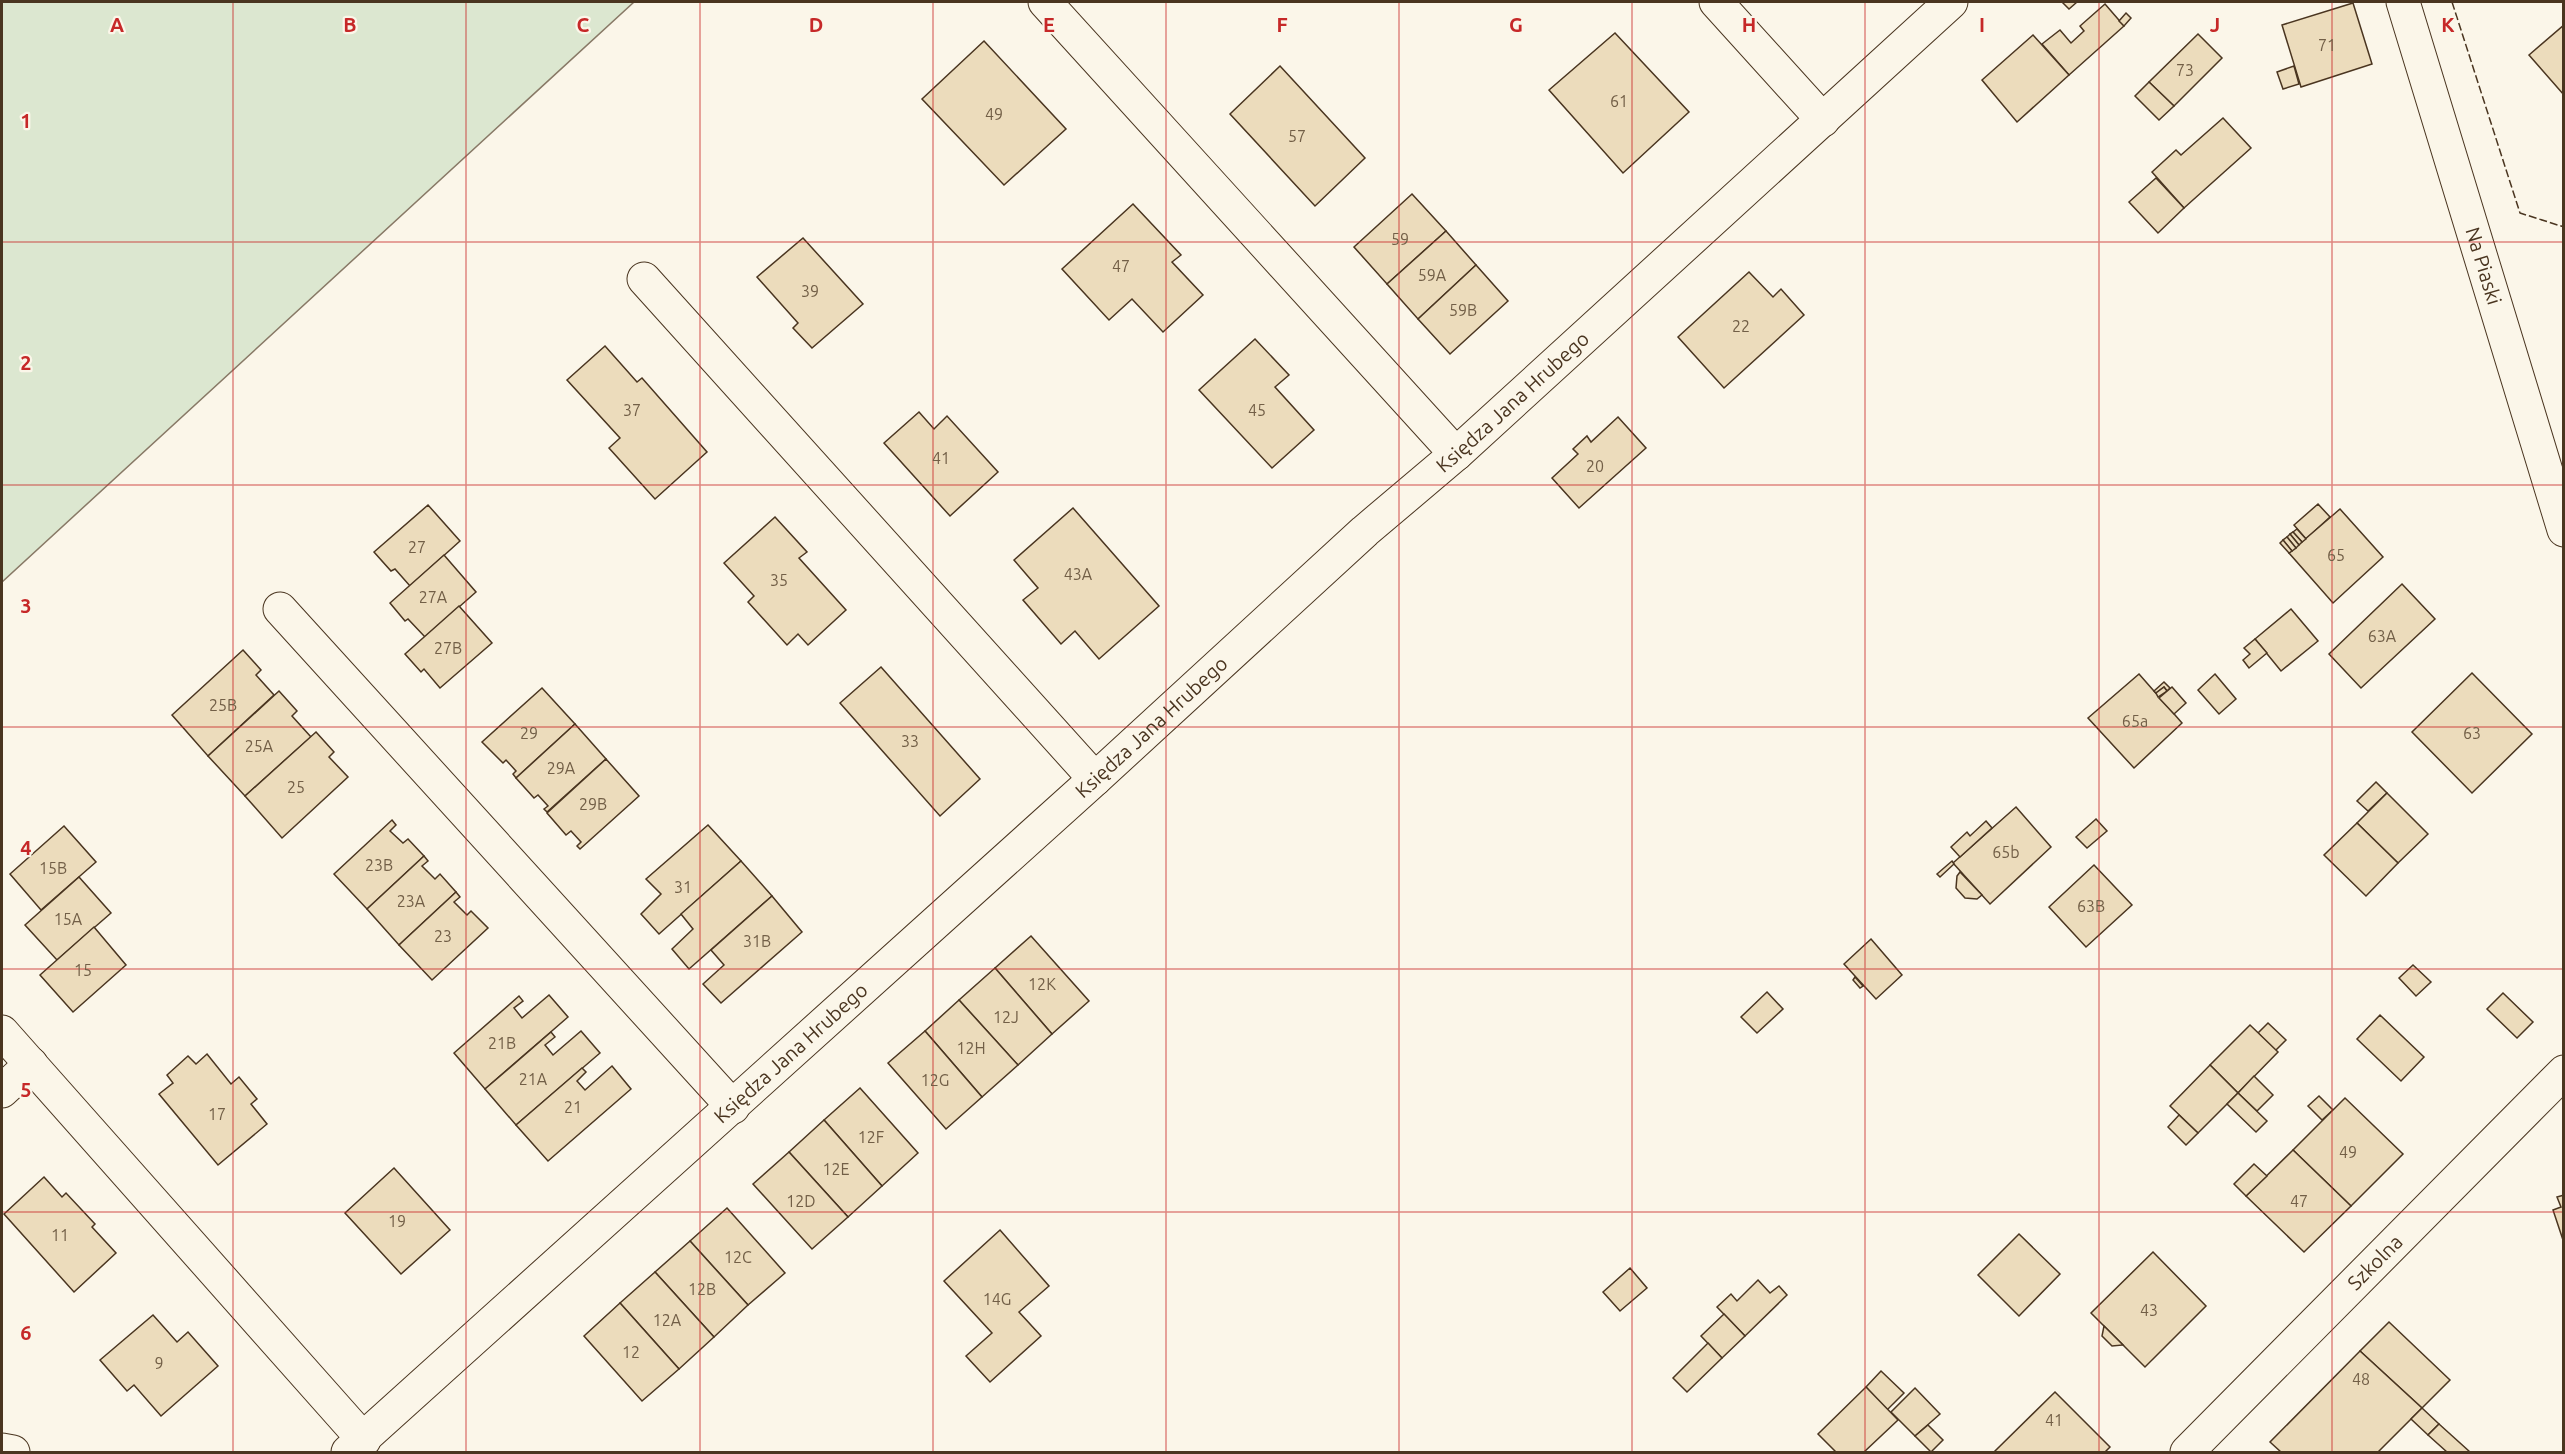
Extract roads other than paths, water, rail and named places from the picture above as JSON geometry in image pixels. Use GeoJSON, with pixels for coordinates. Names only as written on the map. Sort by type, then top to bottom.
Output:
{"type":"FeatureCollection","features":[{"type":"Feature","properties":{"kind":"street"},"geometry":{"type":"LineString","coordinates":[[1045,2],[1456,454]]}},
{"type":"Feature","properties":{"kind":"street"},"geometry":{"type":"LineString","coordinates":[[1716,2],[1823,120]]}},
{"type":"Feature","properties":{"kind":"street","name":"Księdza Jana Hrubego"},"geometry":{"type":"LineString","coordinates":[[356,1446],[1095,779],[1356,539],[1456,454],[1951,2]]}},
{"type":"Feature","properties":{"kind":"street","name":"Na Piaski"},"geometry":{"type":"LineString","coordinates":[[2403,2],[2564,530]]}},
{"type":"Feature","properties":{"kind":"street"},"geometry":{"type":"LineString","coordinates":[[644,279],[1095,779]]}},
{"type":"Feature","properties":{"kind":"street"},"geometry":{"type":"LineString","coordinates":[[280,609],[733,1107]]}},
{"type":"Feature","properties":{"kind":"street"},"geometry":{"type":"LineString","coordinates":[[2,1032],[356,1446]]}},
{"type":"Feature","properties":{"kind":"street"},"geometry":{"type":"LineString","coordinates":[[2,1091],[31,1064]]}},
{"type":"Feature","properties":{"kind":"street","name":"Szkolna"},"geometry":{"type":"LineString","coordinates":[[2187,1452],[2564,1072]]}},
{"type":"Feature","properties":{"kind":"street"},"geometry":{"type":"LineString","coordinates":[[2,1450],[13,1452]]}}]}
